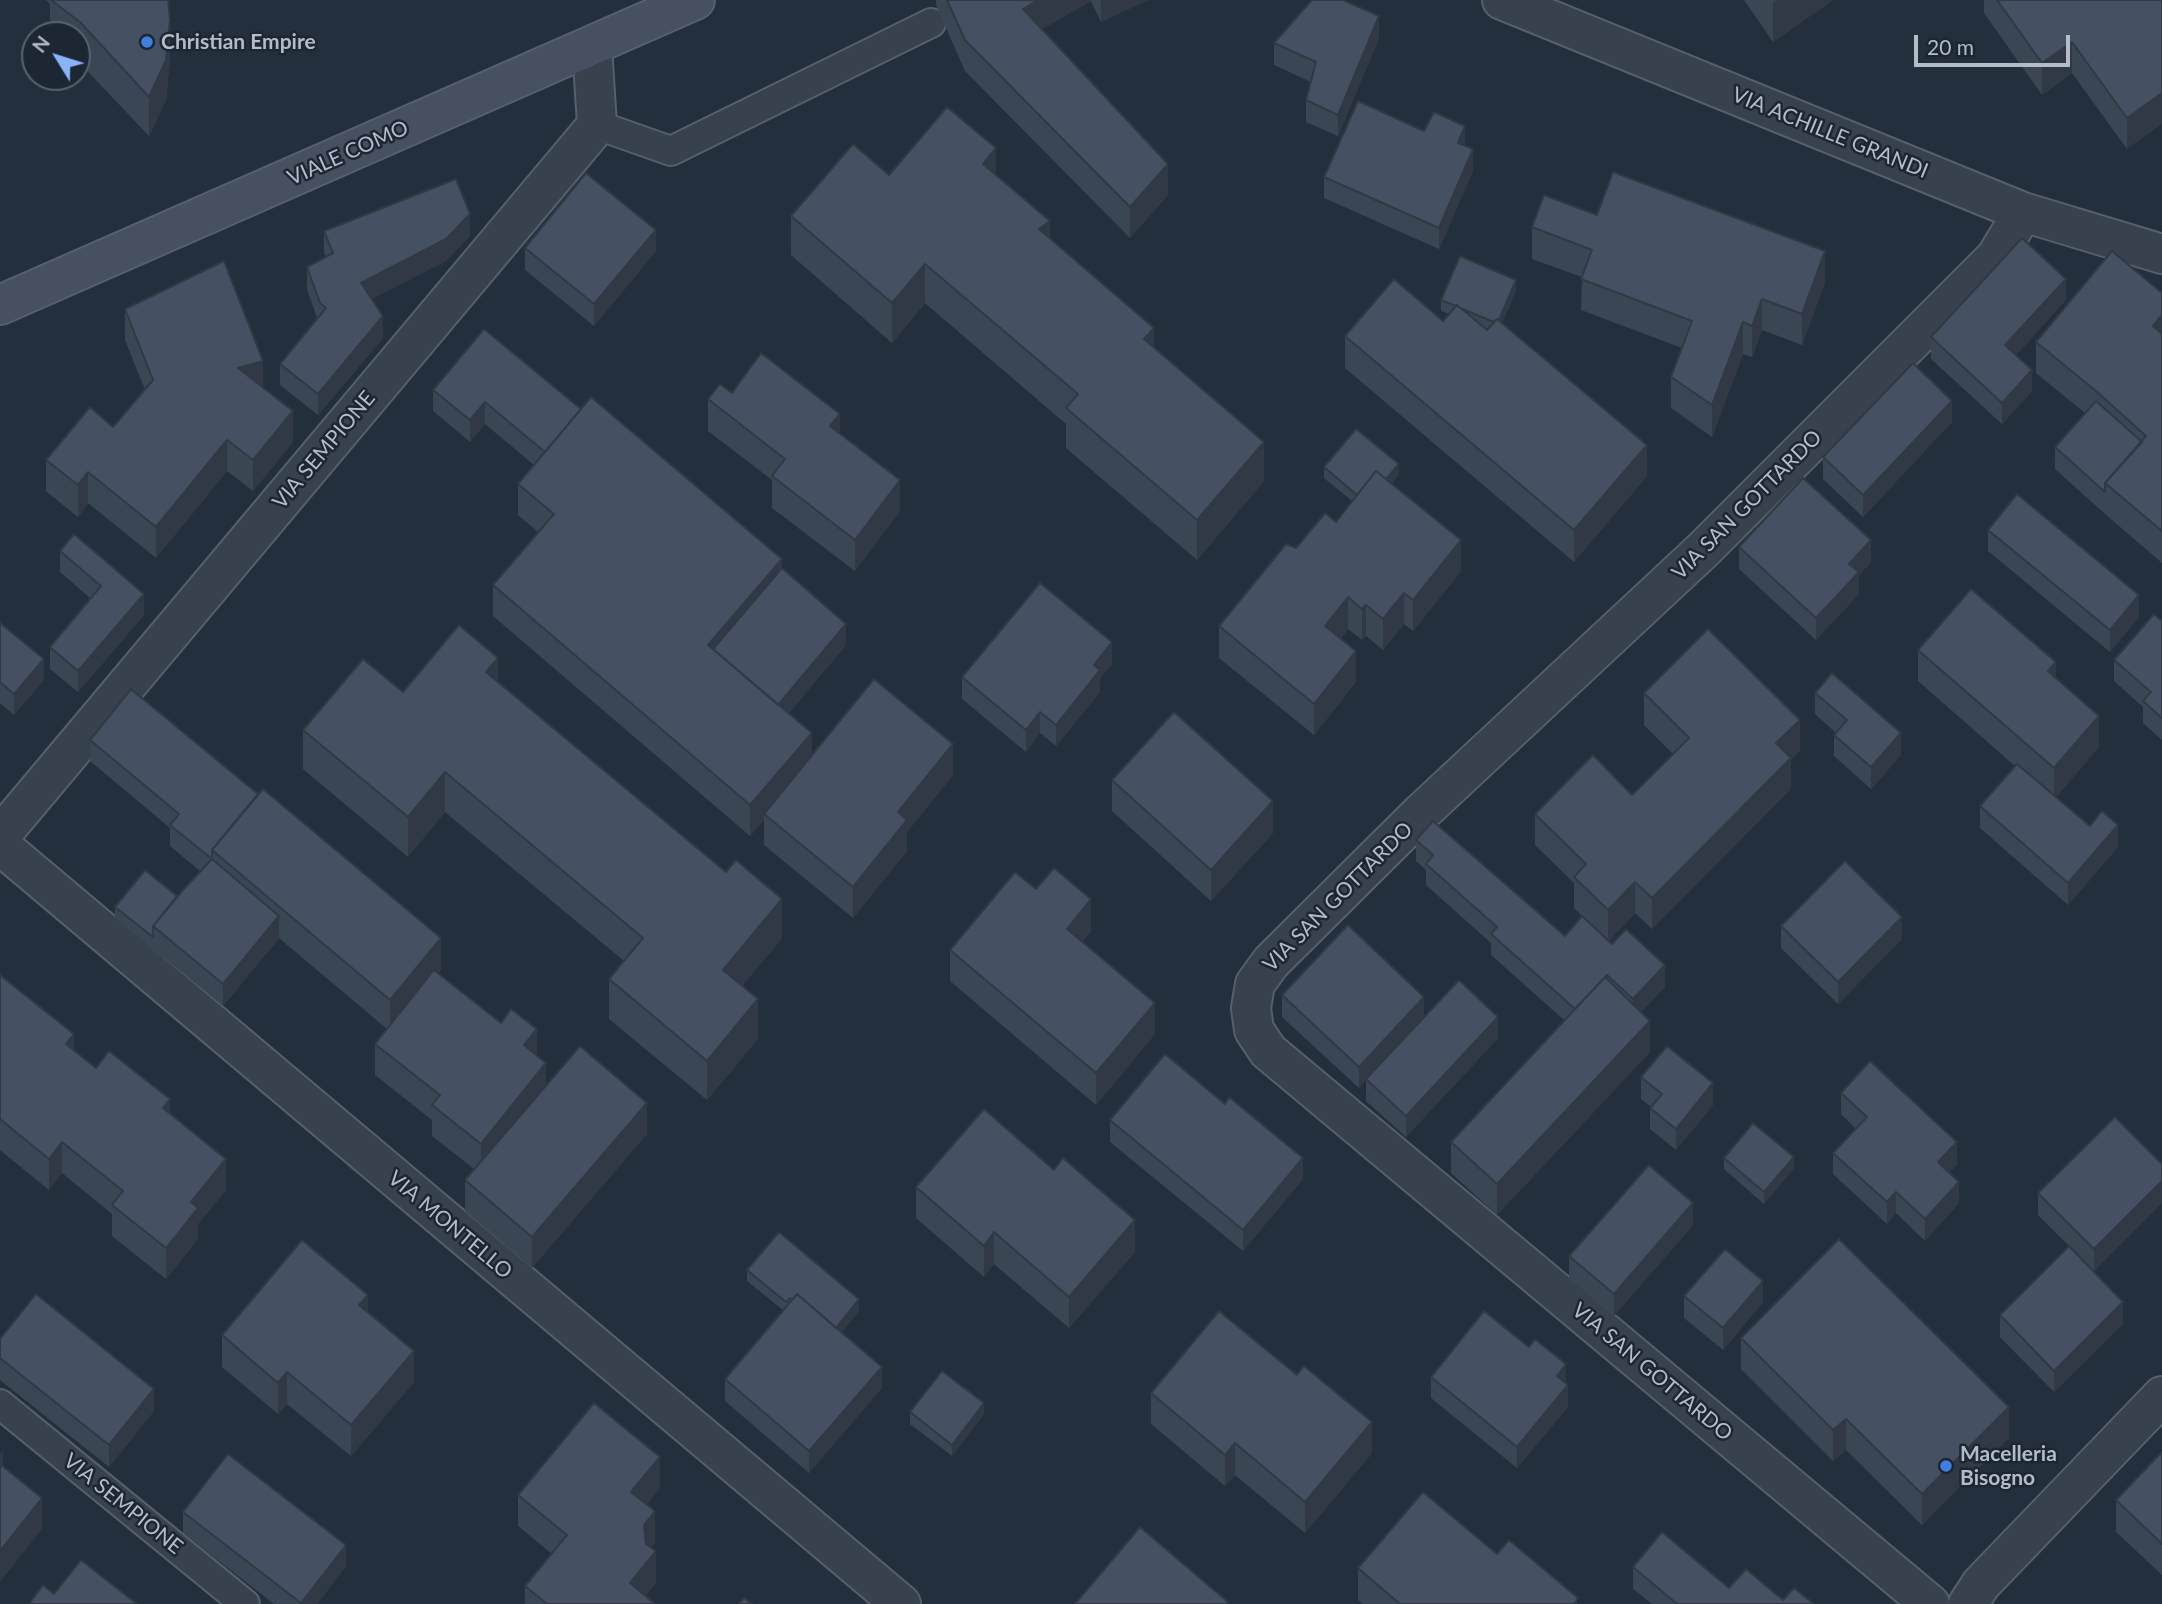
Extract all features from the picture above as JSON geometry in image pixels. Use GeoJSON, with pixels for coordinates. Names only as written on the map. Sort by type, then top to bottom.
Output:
{"type":"FeatureCollection","features":[{"type":"Feature","properties":{"kind":"main road","name":"VIALE COMO"},"geometry":{"type":"LineString","coordinates":[[0,305],[695,0]]}},
{"type":"Feature","properties":{"kind":"street","name":"VIA ACHILLE GRANDI"},"geometry":{"type":"LineString","coordinates":[[1502,0],[2024,212],[2162,254]]}},
{"type":"Feature","properties":{"kind":"street"},"geometry":{"type":"LineString","coordinates":[[592,46],[597,125]]}},
{"type":"Feature","properties":{"kind":"street","name":"VIA SEMPIONE"},"geometry":{"type":"LineString","coordinates":[[0,836],[597,125]]}},
{"type":"Feature","properties":{"kind":"street","name":"VIA SAN GOTTARDO"},"geometry":{"type":"LineString","coordinates":[[1930,1604],[1268,1051],[1254,1030],[1251,1008],[1255,984],[1271,962],[1421,813],[1713,540],[1996,257],[2024,212]]}},
{"type":"Feature","properties":{"kind":"street","name":"VIA MONTELLO"},"geometry":{"type":"LineString","coordinates":[[0,845],[901,1604]]}},
{"type":"Feature","properties":{"kind":"street"},"geometry":{"type":"LineString","coordinates":[[1968,1604],[1981,1584],[2162,1396]]}},
{"type":"Feature","properties":{"kind":"lane"},"geometry":{"type":"LineString","coordinates":[[597,125],[671,150],[931,23]]}},
{"type":"Feature","properties":{"kind":"lane","name":"VIA SEMPIONE"},"geometry":{"type":"LineString","coordinates":[[0,1404],[245,1604]]}},
{"type":"Feature","properties":{"kind":"building"},"geometry":{"type":"Polygon","coordinates":[[[51,0],[168,0],[170,20],[166,60],[149,97],[91,34],[91,21],[79,21],[51,0]]]}},
{"type":"Feature","properties":{"kind":"building"},"geometry":{"type":"Polygon","coordinates":[[[947,0],[1038,0],[1023,9],[1168,164],[1130,207],[965,40],[947,0]]]}},
{"type":"Feature","properties":{"kind":"building"},"geometry":{"type":"Polygon","coordinates":[[[1312,0],[1343,0],[1379,16],[1338,115],[1306,100],[1316,62],[1274,43],[1312,0]]]}},
{"type":"Feature","properties":{"kind":"building"},"geometry":{"type":"Polygon","coordinates":[[[1997,0],[2162,0],[2162,93],[2127,118],[2072,42],[2042,63],[1997,0]]]}},
{"type":"Feature","properties":{"kind":"building"},"geometry":{"type":"Polygon","coordinates":[[[1358,101],[1424,131],[1434,112],[1465,126],[1458,143],[1473,149],[1439,228],[1324,177],[1358,101]]]}},
{"type":"Feature","properties":{"kind":"building"},"geometry":{"type":"Polygon","coordinates":[[[947,107],[996,148],[983,164],[1050,221],[1039,229],[1154,328],[1144,339],[1264,442],[1197,520],[1066,408],[1078,394],[925,264],[892,303],[791,216],[853,144],[889,175],[947,107]]]}},
{"type":"Feature","properties":{"kind":"building"},"geometry":{"type":"Polygon","coordinates":[[[1613,172],[1825,251],[1802,314],[1762,299],[1752,326],[1743,322],[1712,405],[1671,377],[1692,321],[1581,279],[1592,250],[1532,227],[1544,195],[1597,215],[1613,172]]]}},
{"type":"Feature","properties":{"kind":"building"},"geometry":{"type":"Polygon","coordinates":[[[586,173],[656,230],[594,304],[525,248],[586,173]]]}},
{"type":"Feature","properties":{"kind":"building"},"geometry":{"type":"Polygon","coordinates":[[[456,179],[470,214],[446,239],[361,283],[383,316],[318,394],[280,364],[326,308],[320,303],[307,267],[333,253],[324,231],[456,179]]]}},
{"type":"Feature","properties":{"kind":"building"},"geometry":{"type":"Polygon","coordinates":[[[2022,238],[2066,279],[2005,345],[2032,370],[2002,403],[1931,337],[2022,238]]]}},
{"type":"Feature","properties":{"kind":"building"},"geometry":{"type":"Polygon","coordinates":[[[2112,251],[2162,293],[2162,315],[2153,326],[2162,334],[2162,531],[2105,483],[2146,436],[2036,342],[2112,251]]]}},
{"type":"Feature","properties":{"kind":"building"},"geometry":{"type":"Polygon","coordinates":[[[1460,256],[1516,280],[1499,320],[1494,322],[1441,300],[1460,256]]]}},
{"type":"Feature","properties":{"kind":"building"},"geometry":{"type":"Polygon","coordinates":[[[224,261],[263,361],[238,368],[293,411],[253,460],[227,440],[156,527],[88,472],[78,485],[46,460],[90,407],[113,427],[153,380],[125,309],[224,261]]]}},
{"type":"Feature","properties":{"kind":"building"},"geometry":{"type":"Polygon","coordinates":[[[1394,279],[1443,321],[1457,305],[1487,330],[1497,319],[1647,445],[1574,530],[1345,336],[1394,279]]]}},
{"type":"Feature","properties":{"kind":"building"},"geometry":{"type":"Polygon","coordinates":[[[484,329],[581,409],[545,452],[485,402],[470,420],[433,390],[484,329]]]}},
{"type":"Feature","properties":{"kind":"building"},"geometry":{"type":"Polygon","coordinates":[[[761,353],[840,414],[830,426],[900,480],[855,540],[772,476],[785,459],[708,399],[720,384],[732,393],[761,353]]]}},
{"type":"Feature","properties":{"kind":"building"},"geometry":{"type":"Polygon","coordinates":[[[1913,363],[1952,401],[1863,495],[1823,457],[1913,363]]]}},
{"type":"Feature","properties":{"kind":"building"},"geometry":{"type":"Polygon","coordinates":[[[591,397],[782,559],[708,645],[812,733],[750,805],[493,585],[554,514],[518,484],[591,397]]]}},
{"type":"Feature","properties":{"kind":"building"},"geometry":{"type":"Polygon","coordinates":[[[2096,401],[2142,442],[2105,483],[2105,492],[2055,447],[2096,401]]]}},
{"type":"Feature","properties":{"kind":"building"},"geometry":{"type":"Polygon","coordinates":[[[1356,429],[1399,464],[1386,479],[1376,471],[1357,495],[1324,467],[1356,429]]]}},
{"type":"Feature","properties":{"kind":"building"},"geometry":{"type":"Polygon","coordinates":[[[1376,471],[1461,540],[1413,600],[1404,593],[1383,619],[1366,605],[1362,609],[1348,597],[1325,626],[1356,651],[1314,704],[1219,626],[1286,544],[1296,548],[1325,513],[1336,522],[1376,471]]]}},
{"type":"Feature","properties":{"kind":"building"},"geometry":{"type":"Polygon","coordinates":[[[1803,478],[1871,540],[1849,564],[1859,572],[1816,618],[1739,547],[1803,478]]]}},
{"type":"Feature","properties":{"kind":"building"},"geometry":{"type":"Polygon","coordinates":[[[2017,494],[2139,595],[2110,630],[1988,530],[2017,494]]]}},
{"type":"Feature","properties":{"kind":"building"},"geometry":{"type":"Polygon","coordinates":[[[74,534],[144,594],[78,671],[50,647],[101,586],[60,551],[74,534]]]}},
{"type":"Feature","properties":{"kind":"building"},"geometry":{"type":"Polygon","coordinates":[[[782,568],[846,624],[778,705],[713,649],[782,568]]]}},
{"type":"Feature","properties":{"kind":"building"},"geometry":{"type":"Polygon","coordinates":[[[1040,583],[1112,642],[1094,665],[1100,670],[1056,725],[1040,712],[1026,730],[962,677],[1040,583]]]}},
{"type":"Feature","properties":{"kind":"building"},"geometry":{"type":"Polygon","coordinates":[[[1971,589],[2056,662],[2048,671],[2099,716],[2054,768],[1918,650],[1971,589]]]}},
{"type":"Feature","properties":{"kind":"building"},"geometry":{"type":"Polygon","coordinates":[[[2154,614],[2162,621],[2162,718],[2143,701],[2151,692],[2114,660],[2154,614]]]}},
{"type":"Feature","properties":{"kind":"building"},"geometry":{"type":"Polygon","coordinates":[[[0,623],[44,659],[14,694],[0,682],[0,623]]]}},
{"type":"Feature","properties":{"kind":"building"},"geometry":{"type":"Polygon","coordinates":[[[459,625],[498,658],[486,672],[726,872],[736,860],[782,899],[723,970],[758,999],[707,1061],[609,979],[643,938],[445,772],[408,817],[303,730],[363,659],[403,692],[459,625]]]}},
{"type":"Feature","properties":{"kind":"building"},"geometry":{"type":"Polygon","coordinates":[[[1708,629],[1800,720],[1776,743],[1791,758],[1652,898],[1635,882],[1608,910],[1574,877],[1586,864],[1535,814],[1593,755],[1632,795],[1689,738],[1644,693],[1708,629]]]}},
{"type":"Feature","properties":{"kind":"building"},"geometry":{"type":"Polygon","coordinates":[[[1832,673],[1901,733],[1871,767],[1834,735],[1847,720],[1815,693],[1832,673]]]}},
{"type":"Feature","properties":{"kind":"building"},"geometry":{"type":"Polygon","coordinates":[[[874,679],[953,744],[898,812],[907,820],[853,887],[764,814],[874,679]]]}},
{"type":"Feature","properties":{"kind":"building"},"geometry":{"type":"Polygon","coordinates":[[[131,689],[258,794],[212,850],[212,859],[170,825],[179,814],[90,740],[131,689]]]}},
{"type":"Feature","properties":{"kind":"building"},"geometry":{"type":"Polygon","coordinates":[[[1174,712],[1273,801],[1211,870],[1112,780],[1174,712]]]}},
{"type":"Feature","properties":{"kind":"building"},"geometry":{"type":"Polygon","coordinates":[[[2017,764],[2090,826],[2102,811],[2118,825],[2068,883],[1980,806],[2017,764]]]}},
{"type":"Feature","properties":{"kind":"building"},"geometry":{"type":"Polygon","coordinates":[[[263,789],[441,938],[390,1000],[212,850],[263,789]]]}},
{"type":"Feature","properties":{"kind":"building"},"geometry":{"type":"Polygon","coordinates":[[[1433,821],[1565,936],[1582,916],[1612,944],[1626,929],[1665,965],[1633,999],[1607,975],[1575,1009],[1491,934],[1497,927],[1426,864],[1433,855],[1416,840],[1433,821]]]}},
{"type":"Feature","properties":{"kind":"building"},"geometry":{"type":"Polygon","coordinates":[[[212,859],[279,916],[223,984],[153,926],[212,859]]]}},
{"type":"Feature","properties":{"kind":"building"},"geometry":{"type":"Polygon","coordinates":[[[1845,861],[1902,917],[1838,982],[1781,926],[1845,861]]]}},
{"type":"Feature","properties":{"kind":"building"},"geometry":{"type":"Polygon","coordinates":[[[1054,868],[1091,899],[1067,929],[1155,1003],[1096,1073],[950,950],[1015,872],[1036,889],[1054,868]]]}},
{"type":"Feature","properties":{"kind":"building"},"geometry":{"type":"Polygon","coordinates":[[[145,870],[177,896],[153,926],[153,937],[115,907],[145,870]]]}},
{"type":"Feature","properties":{"kind":"building"},"geometry":{"type":"Polygon","coordinates":[[[1348,925],[1424,997],[1359,1067],[1282,995],[1348,925]]]}},
{"type":"Feature","properties":{"kind":"building"},"geometry":{"type":"Polygon","coordinates":[[[434,970],[501,1023],[511,1009],[537,1029],[524,1045],[546,1063],[481,1144],[432,1105],[440,1095],[375,1044],[434,970]]]}},
{"type":"Feature","properties":{"kind":"building"},"geometry":{"type":"Polygon","coordinates":[[[0,975],[74,1034],[66,1044],[96,1068],[109,1051],[170,1099],[163,1108],[226,1159],[191,1202],[198,1208],[166,1248],[112,1205],[123,1191],[62,1142],[49,1159],[0,1119],[0,975]]]}},
{"type":"Feature","properties":{"kind":"building"},"geometry":{"type":"Polygon","coordinates":[[[1605,977],[1650,1021],[1497,1184],[1451,1142],[1605,977]]]}},
{"type":"Feature","properties":{"kind":"building"},"geometry":{"type":"Polygon","coordinates":[[[1459,980],[1498,1017],[1406,1116],[1366,1079],[1459,980]]]}},
{"type":"Feature","properties":{"kind":"building"},"geometry":{"type":"Polygon","coordinates":[[[580,1046],[647,1103],[532,1237],[465,1180],[580,1046]]]}},
{"type":"Feature","properties":{"kind":"building"},"geometry":{"type":"Polygon","coordinates":[[[1667,1046],[1713,1083],[1676,1129],[1650,1108],[1662,1094],[1641,1077],[1667,1046]]]}},
{"type":"Feature","properties":{"kind":"building"},"geometry":{"type":"Polygon","coordinates":[[[1165,1054],[1225,1104],[1229,1097],[1303,1158],[1243,1230],[1110,1120],[1165,1054]]]}},
{"type":"Feature","properties":{"kind":"building"},"geometry":{"type":"Polygon","coordinates":[[[1870,1061],[1957,1142],[1938,1162],[1959,1182],[1925,1219],[1896,1192],[1887,1202],[1833,1153],[1867,1117],[1841,1093],[1870,1061]]]}},
{"type":"Feature","properties":{"kind":"building"},"geometry":{"type":"Polygon","coordinates":[[[984,1109],[1054,1170],[1063,1158],[1135,1220],[1069,1297],[994,1232],[984,1246],[916,1187],[984,1109]]]}},
{"type":"Feature","properties":{"kind":"building"},"geometry":{"type":"Polygon","coordinates":[[[2115,1117],[2162,1164],[2162,1181],[2094,1249],[2038,1193],[2115,1117]]]}},
{"type":"Feature","properties":{"kind":"building"},"geometry":{"type":"Polygon","coordinates":[[[1753,1123],[1794,1157],[1764,1192],[1724,1158],[1753,1123]]]}},
{"type":"Feature","properties":{"kind":"building"},"geometry":{"type":"Polygon","coordinates":[[[1649,1165],[1693,1203],[1614,1294],[1569,1256],[1649,1165]]]}},
{"type":"Feature","properties":{"kind":"building"},"geometry":{"type":"Polygon","coordinates":[[[779,1232],[859,1299],[836,1328],[797,1294],[786,1302],[747,1270],[779,1232]]]}},
{"type":"Feature","properties":{"kind":"building"},"geometry":{"type":"Polygon","coordinates":[[[1839,1239],[2009,1407],[1922,1494],[1846,1419],[1833,1430],[1741,1338],[1839,1239]]]}},
{"type":"Feature","properties":{"kind":"building"},"geometry":{"type":"Polygon","coordinates":[[[302,1240],[368,1295],[359,1305],[414,1351],[351,1425],[287,1372],[278,1383],[222,1335],[302,1240]]]}},
{"type":"Feature","properties":{"kind":"building"},"geometry":{"type":"Polygon","coordinates":[[[2069,1246],[2123,1302],[2054,1371],[2000,1315],[2069,1246]]]}},
{"type":"Feature","properties":{"kind":"building"},"geometry":{"type":"Polygon","coordinates":[[[1725,1249],[1763,1281],[1723,1328],[1684,1296],[1725,1249]]]}},
{"type":"Feature","properties":{"kind":"building"},"geometry":{"type":"Polygon","coordinates":[[[36,1294],[154,1389],[109,1445],[0,1358],[0,1339],[36,1294]]]}},
{"type":"Feature","properties":{"kind":"building"},"geometry":{"type":"Polygon","coordinates":[[[797,1294],[882,1367],[809,1451],[725,1379],[797,1294]]]}},
{"type":"Feature","properties":{"kind":"building"},"geometry":{"type":"Polygon","coordinates":[[[1219,1311],[1297,1375],[1304,1366],[1372,1422],[1305,1502],[1235,1443],[1225,1455],[1151,1393],[1219,1311]]]}},
{"type":"Feature","properties":{"kind":"building"},"geometry":{"type":"Polygon","coordinates":[[[1484,1311],[1529,1347],[1535,1339],[1566,1364],[1557,1376],[1568,1385],[1517,1447],[1431,1377],[1484,1311]]]}},
{"type":"Feature","properties":{"kind":"building"},"geometry":{"type":"Polygon","coordinates":[[[942,1371],[984,1403],[952,1445],[910,1412],[942,1371]]]}},
{"type":"Feature","properties":{"kind":"building"},"geometry":{"type":"Polygon","coordinates":[[[594,1403],[660,1457],[631,1492],[655,1511],[644,1525],[646,1544],[656,1551],[630,1583],[654,1604],[547,1604],[525,1586],[567,1535],[518,1495],[594,1403]]]}},
{"type":"Feature","properties":{"kind":"building"},"geometry":{"type":"Polygon","coordinates":[[[2162,1452],[2162,1544],[2116,1500],[2162,1452]]]}},
{"type":"Feature","properties":{"kind":"building"},"geometry":{"type":"Polygon","coordinates":[[[228,1454],[346,1545],[301,1603],[183,1512],[228,1454]]]}},
{"type":"Feature","properties":{"kind":"building"},"geometry":{"type":"Polygon","coordinates":[[[0,1464],[42,1498],[0,1551],[0,1464]]]}},
{"type":"Feature","properties":{"kind":"building"},"geometry":{"type":"Polygon","coordinates":[[[1423,1492],[1497,1554],[1509,1540],[1578,1598],[1574,1604],[1400,1604],[1358,1568],[1423,1492]]]}},
{"type":"Feature","properties":{"kind":"building"},"geometry":{"type":"Polygon","coordinates":[[[1140,1527],[1228,1602],[1075,1604],[1140,1527]]]}},
{"type":"Feature","properties":{"kind":"building"},"geometry":{"type":"Polygon","coordinates":[[[1662,1532],[1729,1588],[1746,1569],[1783,1600],[1794,1588],[1814,1604],[1677,1604],[1633,1567],[1662,1532]]]}},
{"type":"Feature","properties":{"kind":"building"},"geometry":{"type":"Polygon","coordinates":[[[81,1560],[137,1604],[29,1604],[43,1585],[54,1594],[81,1560]]]}},
{"type":"Feature","properties":{"kind":"building"},"geometry":{"type":"Polygon","coordinates":[[[744,1598],[752,1604],[739,1604],[744,1598]]]}},
{"type":"Feature","properties":{"kind":"place","name":"Christian Empire"},"geometry":{"type":"Point","coordinates":[147,42]}},
{"type":"Feature","properties":{"kind":"place","name":"Macelleria Bisogno"},"geometry":{"type":"Point","coordinates":[1946,1466]}}]}
